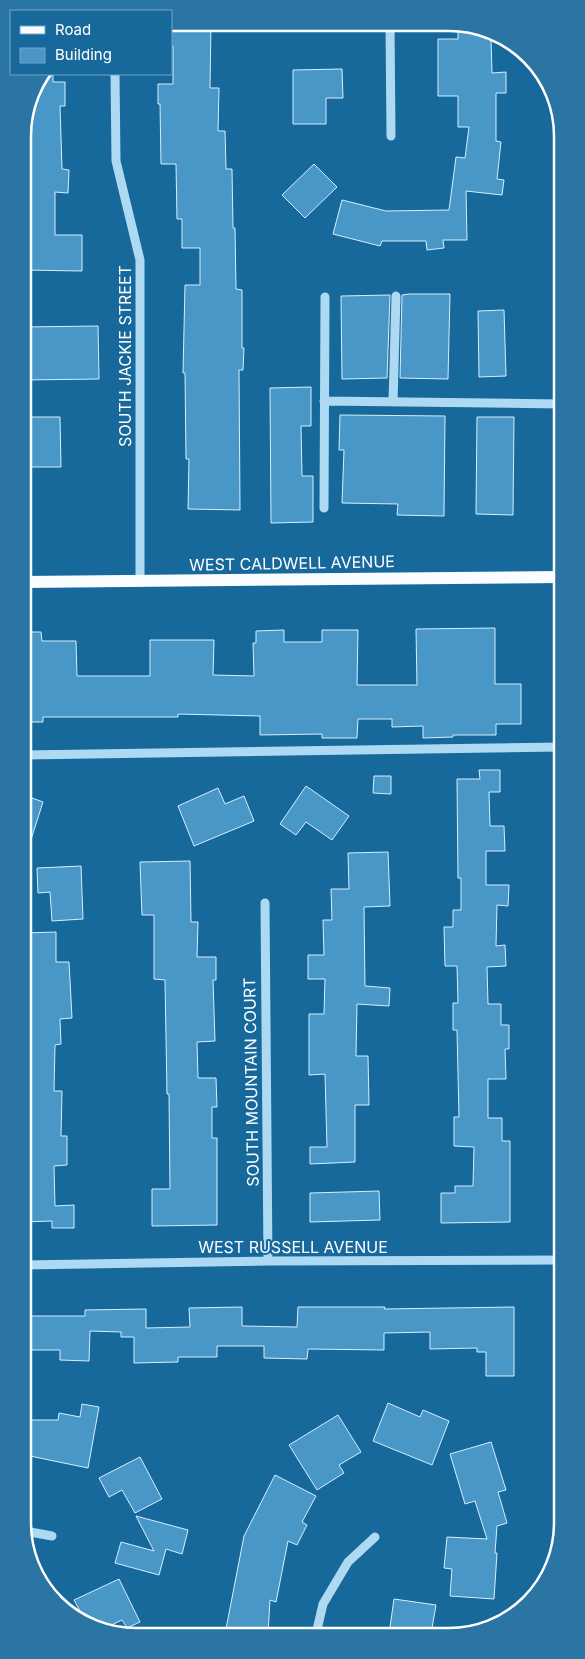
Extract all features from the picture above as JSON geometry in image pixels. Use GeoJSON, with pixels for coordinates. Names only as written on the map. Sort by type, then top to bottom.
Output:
{"type":"FeatureCollection","features":[{"type":"Feature","properties":{"kind":"main road","name":"WEST CALDWELL AVENUE"},"geometry":{"type":"LineString","coordinates":[[31,582],[554,577]]}},
{"type":"Feature","properties":{"kind":"street"},"geometry":{"type":"LineString","coordinates":[[390,31],[392,136]]}},
{"type":"Feature","properties":{"kind":"street","name":"SOUTH JACKIE STREET"},"geometry":{"type":"LineString","coordinates":[[115,75],[116,161],[140,260],[140,582]]}},
{"type":"Feature","properties":{"kind":"street"},"geometry":{"type":"LineString","coordinates":[[393,402],[396,296]]}},
{"type":"Feature","properties":{"kind":"street"},"geometry":{"type":"LineString","coordinates":[[324,508],[325,297]]}},
{"type":"Feature","properties":{"kind":"street"},"geometry":{"type":"LineString","coordinates":[[324,401],[554,404]]}},
{"type":"Feature","properties":{"kind":"street"},"geometry":{"type":"LineString","coordinates":[[31,755],[554,747]]}},
{"type":"Feature","properties":{"kind":"street","name":"SOUTH MOUNTAIN COURT"},"geometry":{"type":"LineString","coordinates":[[264,903],[268,1261]]}},
{"type":"Feature","properties":{"kind":"street","name":"WEST RUSSELL AVENUE"},"geometry":{"type":"LineString","coordinates":[[31,1265],[268,1261],[554,1260]]}},
{"type":"Feature","properties":{"kind":"street"},"geometry":{"type":"LineString","coordinates":[[32,1533],[52,1536]]}},
{"type":"Feature","properties":{"kind":"street"},"geometry":{"type":"LineString","coordinates":[[317,1628],[323,1604],[348,1562],[375,1537]]}},
{"type":"Feature","properties":{"kind":"building"},"geometry":{"type":"Polygon","coordinates":[[[172,31],[211,31],[210,88],[219,88],[218,131],[225,131],[226,169],[232,169],[236,289],[242,290],[242,348],[244,348],[243,370],[239,370],[240,510],[188,509],[189,459],[186,459],[185,373],[183,373],[185,285],[200,285],[200,248],[182,248],[182,219],[177,219],[176,164],[161,164],[158,84],[173,84],[172,31]]]}},
{"type":"Feature","properties":{"kind":"building"},"geometry":{"type":"Polygon","coordinates":[[[458,31],[470,33],[491,40],[492,73],[506,72],[506,93],[496,93],[496,141],[501,142],[497,179],[504,180],[502,195],[466,191],[467,240],[443,240],[444,248],[427,250],[426,241],[382,241],[380,246],[333,234],[342,200],[386,211],[449,210],[456,157],[465,158],[469,127],[458,127],[458,96],[438,96],[438,39],[458,39],[458,31]]]}},
{"type":"Feature","properties":{"kind":"building"},"geometry":{"type":"Polygon","coordinates":[[[342,69],[343,98],[326,98],[326,124],[293,124],[293,70],[342,69]]]}},
{"type":"Feature","properties":{"kind":"building"},"geometry":{"type":"Polygon","coordinates":[[[51,75],[53,75],[53,82],[65,82],[65,106],[60,106],[62,169],[69,170],[68,193],[55,192],[55,235],[82,235],[82,271],[31,270],[31,129],[39,96],[51,75]]]}},
{"type":"Feature","properties":{"kind":"building"},"geometry":{"type":"Polygon","coordinates":[[[314,164],[337,187],[305,218],[282,195],[314,164]]]}},
{"type":"Feature","properties":{"kind":"building"},"geometry":{"type":"Polygon","coordinates":[[[450,294],[448,379],[400,378],[402,295],[450,294]]]}},
{"type":"Feature","properties":{"kind":"building"},"geometry":{"type":"Polygon","coordinates":[[[390,295],[387,378],[342,379],[341,296],[390,295]]]}},
{"type":"Feature","properties":{"kind":"building"},"geometry":{"type":"Polygon","coordinates":[[[504,310],[506,376],[479,377],[478,311],[504,310]]]}},
{"type":"Feature","properties":{"kind":"building"},"geometry":{"type":"Polygon","coordinates":[[[98,326],[99,379],[31,380],[31,327],[98,326]]]}},
{"type":"Feature","properties":{"kind":"building"},"geometry":{"type":"Polygon","coordinates":[[[311,387],[311,426],[301,426],[302,476],[313,476],[313,522],[271,523],[270,388],[311,387]]]}},
{"type":"Feature","properties":{"kind":"building"},"geometry":{"type":"Polygon","coordinates":[[[340,415],[445,416],[444,516],[397,515],[398,504],[342,503],[344,450],[339,450],[340,415]]]}},
{"type":"Feature","properties":{"kind":"building"},"geometry":{"type":"Polygon","coordinates":[[[31,417],[60,417],[61,467],[31,467],[31,417]]]}},
{"type":"Feature","properties":{"kind":"building"},"geometry":{"type":"Polygon","coordinates":[[[477,417],[514,417],[513,515],[476,514],[477,417]]]}},
{"type":"Feature","properties":{"kind":"building"},"geometry":{"type":"Polygon","coordinates":[[[495,628],[495,684],[521,684],[521,724],[496,724],[496,735],[453,735],[453,737],[423,738],[423,726],[392,727],[392,719],[358,719],[357,738],[322,738],[322,734],[260,735],[260,716],[178,714],[178,717],[43,717],[43,722],[31,722],[31,632],[41,632],[42,641],[76,641],[77,676],[150,676],[150,640],[214,640],[213,675],[254,676],[253,643],[256,643],[256,631],[284,630],[284,642],[322,642],[322,630],[358,630],[357,685],[417,685],[416,629],[495,628]]]}},
{"type":"Feature","properties":{"kind":"building"},"geometry":{"type":"Polygon","coordinates":[[[479,770],[500,770],[500,792],[489,792],[490,826],[504,826],[505,851],[486,851],[486,885],[509,885],[508,906],[497,905],[496,946],[505,945],[506,966],[487,967],[488,1004],[501,1004],[501,1025],[509,1025],[509,1049],[505,1049],[506,1079],[488,1079],[488,1118],[502,1118],[502,1141],[510,1141],[510,1222],[441,1223],[441,1193],[455,1193],[455,1186],[473,1186],[474,1147],[454,1146],[454,1117],[459,1117],[457,1030],[453,1030],[453,1003],[458,1003],[457,966],[445,966],[444,927],[453,927],[453,910],[461,910],[461,878],[458,878],[457,779],[480,779],[479,770]]]}},
{"type":"Feature","properties":{"kind":"building"},"geometry":{"type":"Polygon","coordinates":[[[374,776],[391,776],[391,794],[373,793],[374,776]]]}},
{"type":"Feature","properties":{"kind":"building"},"geometry":{"type":"Polygon","coordinates":[[[306,786],[349,816],[332,840],[306,822],[296,835],[280,824],[306,786]]]}},
{"type":"Feature","properties":{"kind":"building"},"geometry":{"type":"Polygon","coordinates":[[[218,788],[225,804],[244,796],[254,821],[194,846],[178,806],[218,788]]]}},
{"type":"Feature","properties":{"kind":"building"},"geometry":{"type":"Polygon","coordinates":[[[31,798],[43,802],[31,840],[31,798]]]}},
{"type":"Feature","properties":{"kind":"building"},"geometry":{"type":"Polygon","coordinates":[[[388,852],[390,906],[364,907],[365,986],[390,988],[389,1006],[357,1004],[356,1056],[368,1056],[369,1105],[355,1105],[355,1162],[310,1164],[310,1147],[327,1147],[325,1074],[309,1075],[309,1014],[324,1014],[325,979],[308,979],[308,955],[324,955],[323,920],[332,920],[331,889],[349,889],[348,853],[388,852]]]}},
{"type":"Feature","properties":{"kind":"building"},"geometry":{"type":"Polygon","coordinates":[[[190,861],[191,922],[198,922],[197,957],[216,957],[216,980],[213,980],[215,1041],[197,1042],[198,1078],[216,1078],[217,1107],[212,1107],[212,1138],[217,1138],[217,1225],[152,1226],[152,1189],[170,1189],[169,1094],[167,1094],[165,980],[154,979],[154,915],[142,915],[140,862],[190,861]]]}},
{"type":"Feature","properties":{"kind":"building"},"geometry":{"type":"Polygon","coordinates":[[[81,866],[83,919],[52,921],[50,892],[38,893],[37,868],[81,866]]]}},
{"type":"Feature","properties":{"kind":"building"},"geometry":{"type":"Polygon","coordinates":[[[56,932],[56,962],[69,962],[72,1018],[60,1019],[61,1044],[55,1045],[54,1091],[62,1091],[61,1136],[67,1136],[67,1165],[54,1166],[55,1206],[74,1205],[74,1228],[52,1228],[52,1221],[31,1222],[31,933],[56,932]]]}},
{"type":"Feature","properties":{"kind":"building"},"geometry":{"type":"Polygon","coordinates":[[[379,1191],[380,1220],[310,1222],[310,1193],[379,1191]]]}},
{"type":"Feature","properties":{"kind":"building"},"geometry":{"type":"Polygon","coordinates":[[[242,1307],[242,1326],[297,1327],[298,1307],[385,1307],[384,1309],[514,1307],[514,1376],[486,1376],[486,1352],[477,1352],[477,1348],[430,1349],[430,1332],[384,1333],[384,1350],[308,1349],[307,1359],[264,1358],[264,1346],[217,1346],[217,1357],[178,1357],[178,1362],[134,1363],[134,1337],[121,1337],[121,1332],[90,1331],[89,1361],[60,1360],[60,1350],[31,1350],[31,1316],[85,1316],[85,1310],[146,1309],[146,1328],[190,1327],[189,1308],[242,1307]]]}},
{"type":"Feature","properties":{"kind":"building"},"geometry":{"type":"Polygon","coordinates":[[[388,1403],[420,1417],[423,1410],[449,1421],[432,1465],[373,1441],[388,1403]]]}},
{"type":"Feature","properties":{"kind":"building"},"geometry":{"type":"Polygon","coordinates":[[[82,1404],[99,1407],[88,1468],[31,1456],[31,1420],[58,1420],[59,1413],[80,1417],[82,1404]]]}},
{"type":"Feature","properties":{"kind":"building"},"geometry":{"type":"Polygon","coordinates":[[[338,1415],[361,1452],[339,1465],[344,1473],[317,1490],[289,1445],[338,1415]]]}},
{"type":"Feature","properties":{"kind":"building"},"geometry":{"type":"Polygon","coordinates":[[[491,1442],[506,1490],[498,1492],[507,1523],[497,1526],[494,1599],[450,1596],[452,1569],[444,1568],[447,1537],[487,1539],[475,1501],[465,1504],[450,1454],[491,1442]]]}},
{"type":"Feature","properties":{"kind":"building"},"geometry":{"type":"Polygon","coordinates":[[[140,1457],[162,1499],[135,1513],[122,1490],[109,1497],[99,1478],[140,1457]]]}},
{"type":"Feature","properties":{"kind":"building"},"geometry":{"type":"Polygon","coordinates":[[[275,1475],[316,1496],[302,1522],[307,1525],[297,1545],[288,1541],[276,1602],[270,1600],[268,1628],[226,1628],[244,1536],[275,1475]]]}},
{"type":"Feature","properties":{"kind":"building"},"geometry":{"type":"Polygon","coordinates":[[[136,1516],[188,1530],[182,1554],[166,1549],[159,1575],[115,1563],[121,1542],[154,1551],[136,1516]]]}},
{"type":"Feature","properties":{"kind":"building"},"geometry":{"type":"Polygon","coordinates":[[[119,1579],[140,1622],[128,1627],[122,1620],[112,1625],[102,1622],[80,1611],[74,1600],[119,1579]]]}},
{"type":"Feature","properties":{"kind":"building"},"geometry":{"type":"Polygon","coordinates":[[[394,1599],[436,1605],[432,1628],[390,1628],[394,1599]]]}}]}
